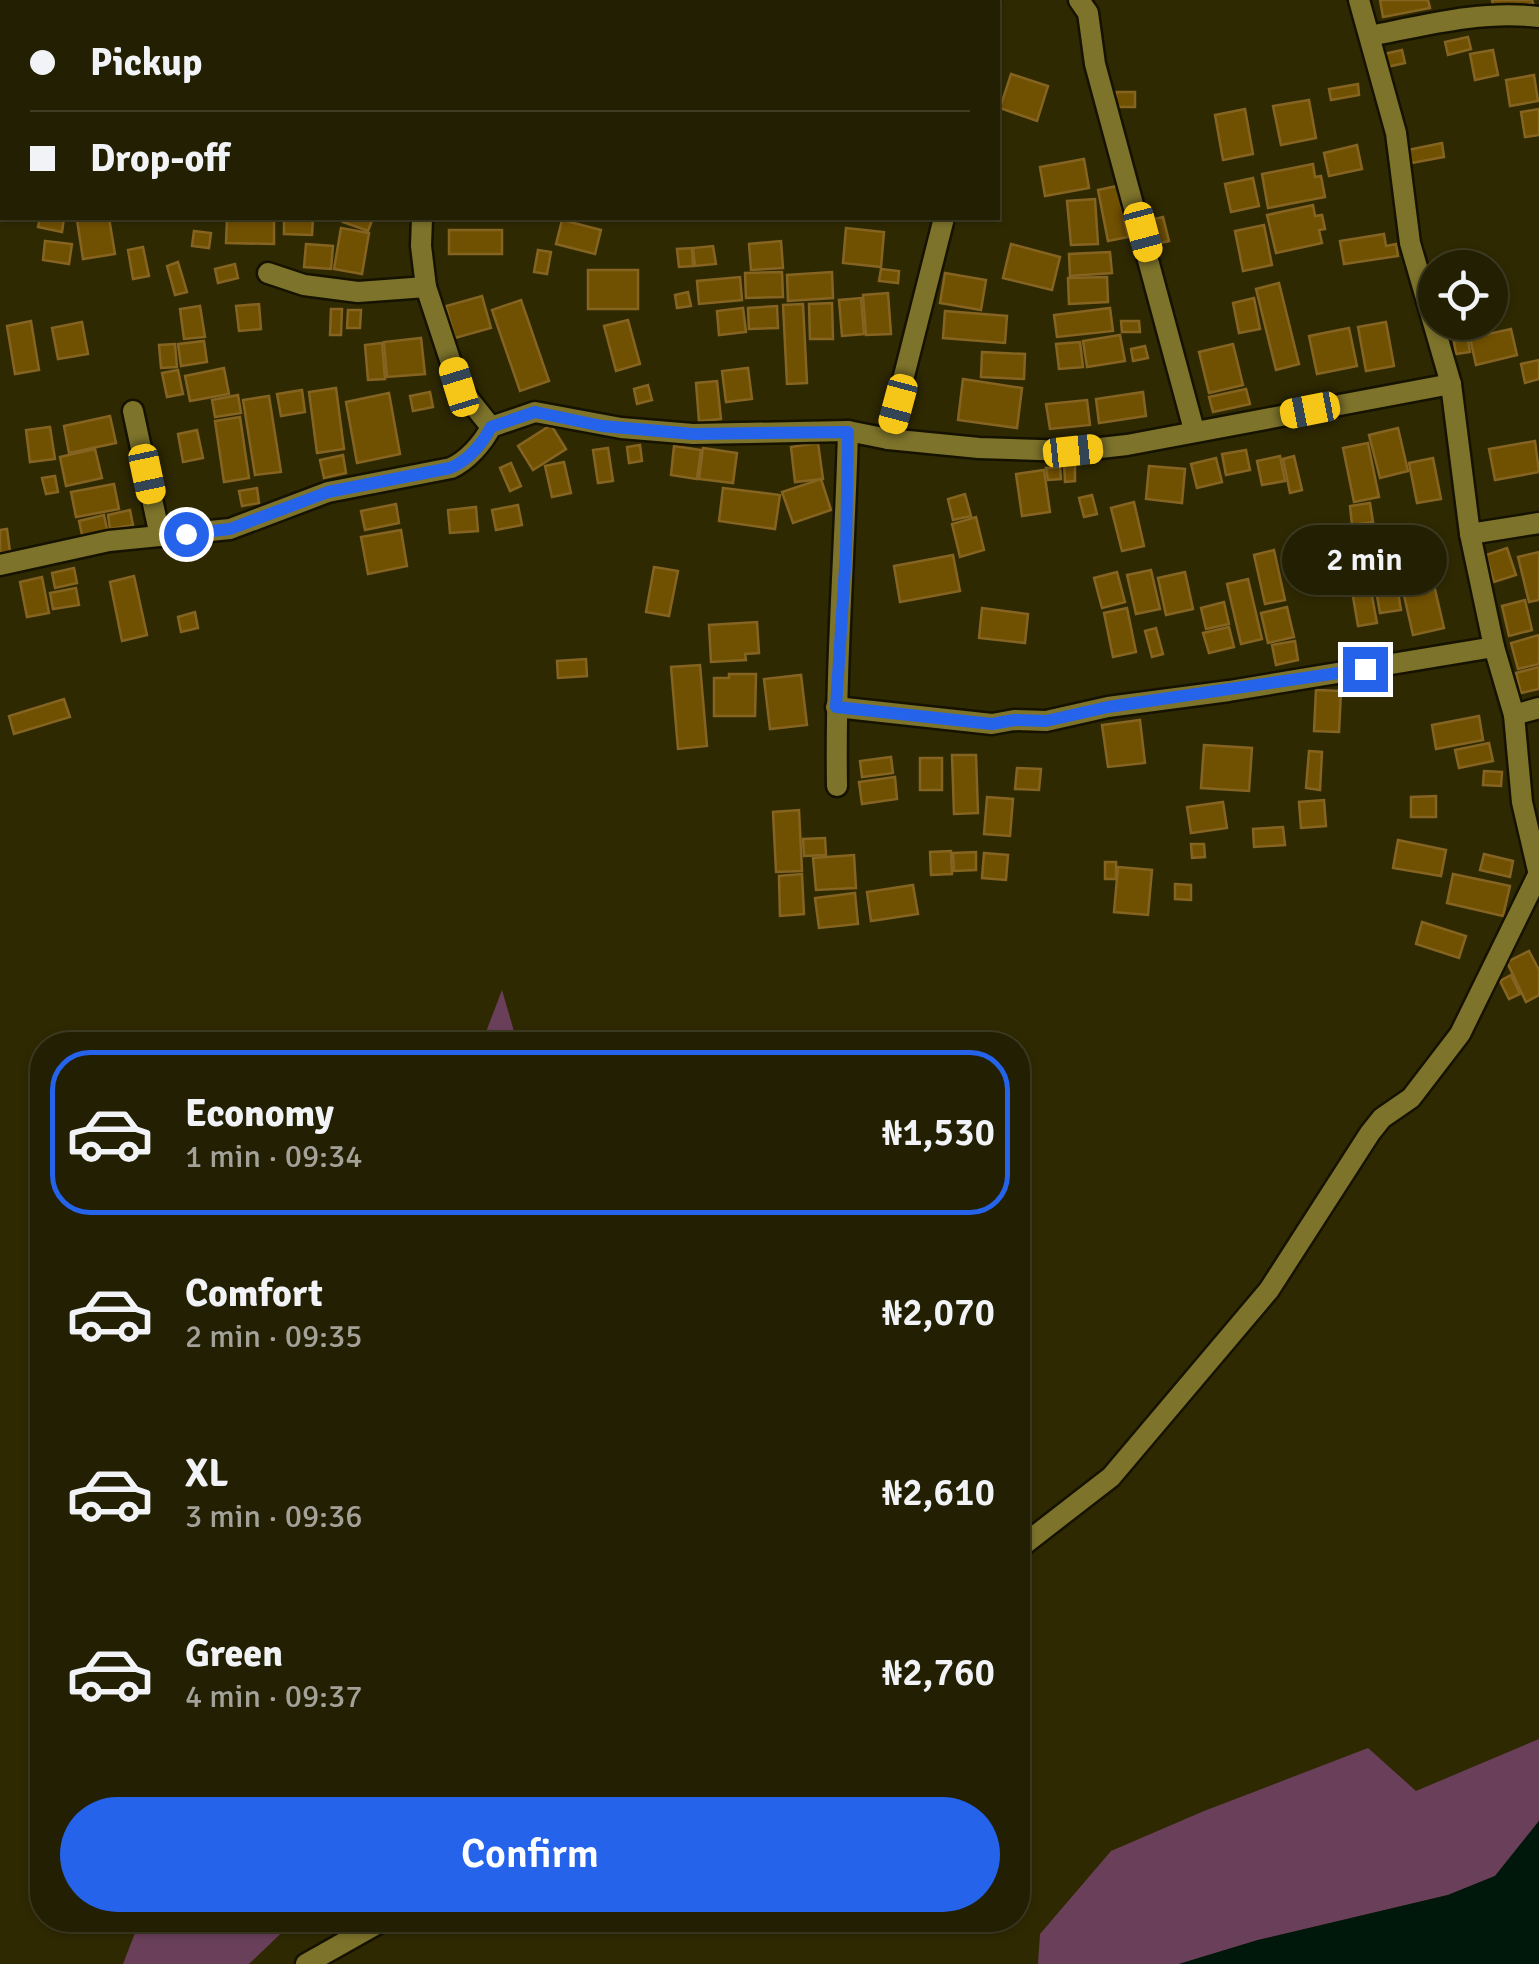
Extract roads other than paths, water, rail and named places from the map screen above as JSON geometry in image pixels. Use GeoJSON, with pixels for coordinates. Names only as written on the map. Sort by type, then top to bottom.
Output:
{"type":"FeatureCollection","features":[{"type":"Feature","properties":{"kind":"street"},"geometry":{"type":"LineString","coordinates":[[1079,0],[1088,13],[1095,64],[1194,430]]}},
{"type":"Feature","properties":{"kind":"street"},"geometry":{"type":"LineString","coordinates":[[1030,1541],[1111,1477],[1270,1290],[1370,1133],[1382,1118],[1411,1098],[1460,1034],[1539,875],[1522,802],[1514,715],[1494,646],[1470,534],[1451,384],[1410,244],[1396,133],[1359,0]]}},
{"type":"Feature","properties":{"kind":"street"},"geometry":{"type":"LineString","coordinates":[[1370,36],[1508,13],[1539,17]]}},
{"type":"Feature","properties":{"kind":"street"},"geometry":{"type":"LineString","coordinates":[[422,220],[426,286],[459,387],[491,427]]}},
{"type":"Feature","properties":{"kind":"street"},"geometry":{"type":"LineString","coordinates":[[888,440],[943,220]]}},
{"type":"Feature","properties":{"kind":"street"},"geometry":{"type":"LineString","coordinates":[[268,273],[304,285],[358,292],[426,286]]}},
{"type":"Feature","properties":{"kind":"street"},"geometry":{"type":"LineString","coordinates":[[0,564],[109,541],[230,529],[328,492],[450,468],[464,462],[491,427],[535,412],[602,426],[693,434],[848,432],[888,440],[979,448],[1073,451],[1127,445],[1451,384]]}},
{"type":"Feature","properties":{"kind":"street"},"geometry":{"type":"LineString","coordinates":[[134,411],[160,536]]}},
{"type":"Feature","properties":{"kind":"street"},"geometry":{"type":"LineString","coordinates":[[838,786],[836,707],[846,552],[848,432]]}},
{"type":"Feature","properties":{"kind":"street"},"geometry":{"type":"LineString","coordinates":[[1470,534],[1539,523]]}},
{"type":"Feature","properties":{"kind":"street"},"geometry":{"type":"LineString","coordinates":[[836,707],[992,724],[1046,721],[1108,707],[1228,692],[1494,646]]}},
{"type":"Feature","properties":{"kind":"street"},"geometry":{"type":"LineString","coordinates":[[1514,715],[1539,708]]}},
{"type":"Feature","properties":{"kind":"street"},"geometry":{"type":"LineString","coordinates":[[306,1964],[363,1932]]}}]}
